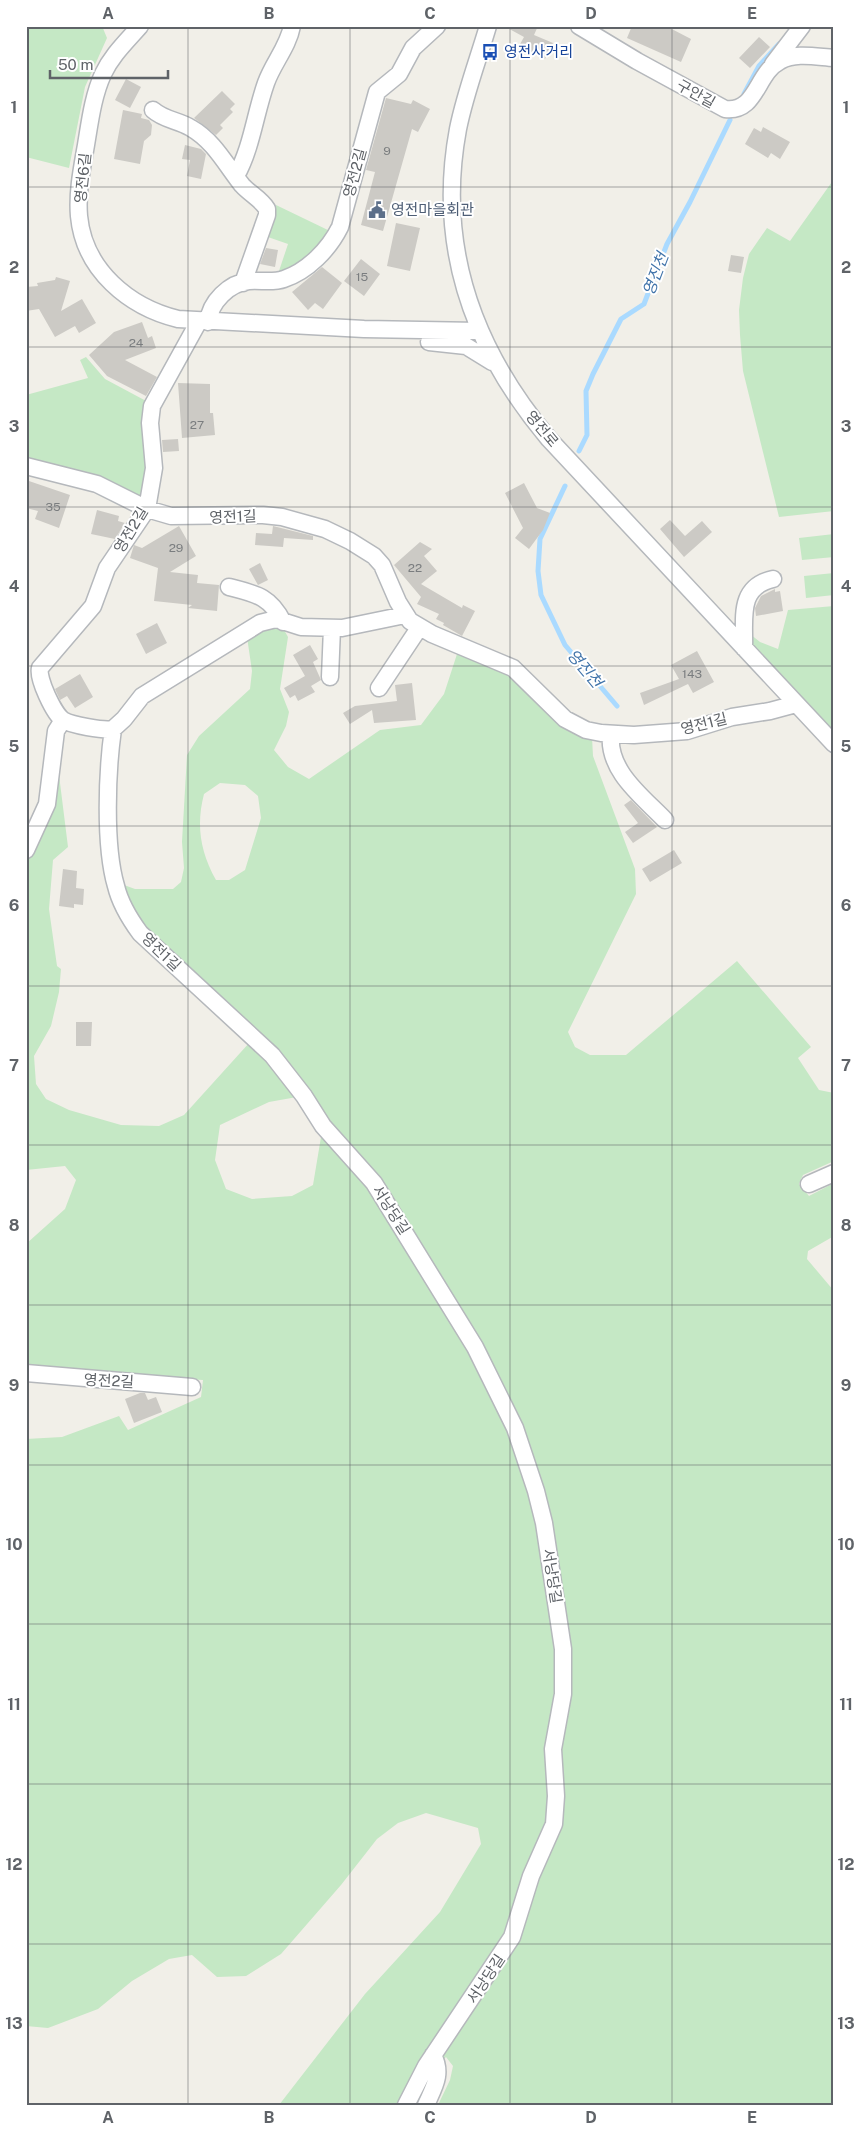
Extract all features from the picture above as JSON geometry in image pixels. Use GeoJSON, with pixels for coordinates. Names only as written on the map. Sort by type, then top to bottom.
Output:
{"type":"FeatureCollection","features":[{"type":"Feature","properties":{"kind":"street","name":"영전6길"},"geometry":{"type":"LineString","coordinates":[[140,26],[110,60],[97,89],[80,185],[79,218],[86,245],[99,269],[114,286],[134,302],[157,314],[178,320],[364,329],[479,331]]}},
{"type":"Feature","properties":{"kind":"street"},"geometry":{"type":"LineString","coordinates":[[236,176],[246,154],[266,81],[288,39],[292,26]]}},
{"type":"Feature","properties":{"kind":"street","name":"영전2길"},"geometry":{"type":"LineString","coordinates":[[63,720],[33,669],[90,610],[107,568],[147,509],[154,468],[150,423],[152,406],[216,301],[243,282],[282,280],[290,277],[317,258],[329,245],[340,227],[377,92],[399,74],[413,48],[437,26]]}},
{"type":"Feature","properties":{"kind":"street","name":"영전로"},"geometry":{"type":"LineString","coordinates":[[488,26],[459,126],[451,186],[453,233],[457,259],[479,331],[497,367],[518,400],[549,439],[834,744]]}},
{"type":"Feature","properties":{"kind":"street","name":"구안길"},"geometry":{"type":"LineString","coordinates":[[579,26],[637,61],[724,109],[732,110],[745,105],[802,26]]}},
{"type":"Feature","properties":{"kind":"street"},"geometry":{"type":"LineString","coordinates":[[772,66],[786,58],[796,56],[834,58]]}},
{"type":"Feature","properties":{"kind":"street"},"geometry":{"type":"LineString","coordinates":[[153,110],[160,116],[190,127],[200,134],[248,191],[264,204],[268,215],[243,282]]}},
{"type":"Feature","properties":{"kind":"street","name":"영전6길"},"geometry":{"type":"LineString","coordinates":[[364,329],[402,341],[466,346],[486,357],[497,367]]}},
{"type":"Feature","properties":{"kind":"street","name":"영전1길"},"geometry":{"type":"LineString","coordinates":[[26,466],[97,484],[147,509],[171,516],[186,518],[235,515],[282,517],[326,529],[374,556],[382,565],[405,615],[419,628],[513,668],[565,719],[586,730],[611,734],[687,730],[732,717],[770,712],[796,704]]}},
{"type":"Feature","properties":{"kind":"street"},"geometry":{"type":"LineString","coordinates":[[744,648],[746,606],[749,593],[757,584],[774,579]]}},
{"type":"Feature","properties":{"kind":"street"},"geometry":{"type":"LineString","coordinates":[[230,587],[265,598],[272,603],[283,622]]}},
{"type":"Feature","properties":{"kind":"street"},"geometry":{"type":"LineString","coordinates":[[26,850],[47,804],[56,731],[63,720],[90,727],[113,729],[124,719],[142,696],[260,623],[276,619],[292,626],[332,628],[358,626],[405,615]]}},
{"type":"Feature","properties":{"kind":"street"},"geometry":{"type":"LineString","coordinates":[[330,676],[332,628]]}},
{"type":"Feature","properties":{"kind":"street"},"geometry":{"type":"LineString","coordinates":[[379,688],[419,628]]}},
{"type":"Feature","properties":{"kind":"street","name":"영전1길"},"geometry":{"type":"LineString","coordinates":[[113,729],[108,778],[111,862],[116,885],[129,919],[140,933],[272,1055],[304,1096],[323,1126]]}},
{"type":"Feature","properties":{"kind":"street"},"geometry":{"type":"LineString","coordinates":[[611,734],[613,752],[619,771],[665,820]]}},
{"type":"Feature","properties":{"kind":"street","name":"서낭당길"},"geometry":{"type":"LineString","coordinates":[[323,1126],[374,1183],[421,1256],[475,1346],[515,1428],[536,1491],[544,1523],[563,1649],[562,1694],[553,1749],[556,1796],[554,1824],[531,1876],[512,1937],[433,2055],[406,2105]]}},
{"type":"Feature","properties":{"kind":"street"},"geometry":{"type":"LineString","coordinates":[[809,1184],[834,1173]]}},
{"type":"Feature","properties":{"kind":"street","name":"영전2길"},"geometry":{"type":"LineString","coordinates":[[26,1373],[192,1387]]}},
{"type":"Feature","properties":{"kind":"street"},"geometry":{"type":"LineString","coordinates":[[426,2105],[438,2078],[437,2063],[433,2055]]}},
{"type":"Feature","properties":{"kind":"green space"},"geometry":{"type":"Polygon","coordinates":[[[26,26],[102,26],[107,38],[85,87],[69,168],[26,157],[26,26]]]}},
{"type":"Feature","properties":{"kind":"green space"},"geometry":{"type":"Polygon","coordinates":[[[834,179],[834,511],[779,517],[743,371],[739,310],[743,278],[749,254],[767,228],[790,241],[834,179]]]}},
{"type":"Feature","properties":{"kind":"green space"},"geometry":{"type":"Polygon","coordinates":[[[276,205],[332,232],[318,251],[277,277],[288,244],[265,236],[276,205]]]}},
{"type":"Feature","properties":{"kind":"green space"},"geometry":{"type":"Polygon","coordinates":[[[86,357],[105,379],[148,402],[149,462],[141,496],[138,498],[26,462],[26,395],[88,378],[80,360],[86,357]]]}},
{"type":"Feature","properties":{"kind":"green space"},"geometry":{"type":"Polygon","coordinates":[[[834,534],[834,557],[802,560],[799,538],[834,534]]]}},
{"type":"Feature","properties":{"kind":"green space"},"geometry":{"type":"Polygon","coordinates":[[[834,573],[834,595],[806,598],[804,576],[834,573]]]}},
{"type":"Feature","properties":{"kind":"green space"},"geometry":{"type":"Polygon","coordinates":[[[834,606],[834,732],[746,638],[750,634],[760,642],[778,649],[788,610],[834,606]]]}},
{"type":"Feature","properties":{"kind":"green space"},"geometry":{"type":"Polygon","coordinates":[[[265,627],[283,628],[288,637],[280,689],[289,712],[286,726],[274,750],[288,767],[309,779],[380,730],[421,725],[444,694],[458,651],[509,671],[525,683],[560,719],[569,726],[592,737],[593,756],[635,869],[636,894],[568,1032],[575,1047],[590,1055],[626,1055],[737,961],[811,1047],[798,1058],[819,1090],[834,1093],[834,1161],[803,1175],[799,1184],[809,1196],[834,1183],[834,1236],[808,1251],[807,1259],[834,1291],[834,2105],[438,2105],[450,2080],[453,2066],[446,2057],[424,2078],[418,2105],[279,2105],[365,1994],[440,1912],[481,1844],[478,1828],[426,1813],[398,1823],[377,1839],[341,1885],[281,1954],[246,1976],[217,1977],[192,1955],[169,1959],[132,1981],[98,2009],[48,2028],[26,2026],[26,1439],[62,1437],[119,1416],[128,1430],[201,1397],[203,1380],[26,1370],[26,1244],[65,1209],[76,1180],[65,1166],[26,1170],[26,865],[55,793],[57,759],[68,847],[53,860],[49,909],[57,966],[61,969],[59,992],[51,1026],[34,1056],[36,1084],[46,1099],[69,1110],[121,1125],[159,1126],[184,1115],[250,1042],[269,1061],[297,1097],[269,1102],[220,1125],[215,1160],[226,1189],[252,1199],[292,1196],[313,1185],[321,1137],[332,1131],[309,1093],[275,1050],[142,929],[127,907],[117,873],[124,885],[135,889],[173,889],[181,882],[184,868],[182,842],[187,755],[199,736],[250,689],[252,671],[247,637],[265,627]],[[220,783],[204,794],[200,816],[201,838],[206,859],[216,880],[229,880],[245,870],[261,818],[258,796],[245,785],[220,783]]]}},
{"type":"Feature","properties":{"kind":"building"},"geometry":{"type":"Polygon","coordinates":[[[504,26],[538,26],[534,35],[553,43],[545,59],[519,46],[524,37],[504,26]]]}},
{"type":"Feature","properties":{"kind":"building"},"geometry":{"type":"Polygon","coordinates":[[[632,26],[666,26],[691,39],[681,62],[627,38],[632,26]]]}},
{"type":"Feature","properties":{"kind":"building"},"geometry":{"type":"Polygon","coordinates":[[[759,37],[770,47],[750,68],[739,58],[759,37]]]}},
{"type":"Feature","properties":{"kind":"building"},"geometry":{"type":"Polygon","coordinates":[[[126,79],[141,87],[130,108],[115,100],[126,79]]]}},
{"type":"Feature","properties":{"kind":"building"},"geometry":{"type":"Polygon","coordinates":[[[222,91],[235,104],[230,109],[233,112],[220,125],[223,128],[216,135],[194,118],[222,91]]]}},
{"type":"Feature","properties":{"kind":"building"},"geometry":{"type":"Polygon","coordinates":[[[386,98],[411,104],[413,100],[430,109],[418,132],[412,129],[383,231],[361,225],[375,172],[366,170],[386,98]]]}},
{"type":"Feature","properties":{"kind":"building"},"geometry":{"type":"Polygon","coordinates":[[[123,110],[142,114],[141,118],[149,120],[152,125],[151,135],[144,141],[140,164],[114,159],[123,110]]]}},
{"type":"Feature","properties":{"kind":"building"},"geometry":{"type":"Polygon","coordinates":[[[763,127],[790,142],[780,159],[771,153],[768,158],[745,144],[754,128],[761,132],[763,127]]]}},
{"type":"Feature","properties":{"kind":"building"},"geometry":{"type":"Polygon","coordinates":[[[185,145],[201,149],[206,154],[201,179],[187,176],[190,160],[182,159],[185,145]]]}},
{"type":"Feature","properties":{"kind":"building"},"geometry":{"type":"Polygon","coordinates":[[[396,223],[420,228],[410,271],[387,266],[396,223]]]}},
{"type":"Feature","properties":{"kind":"building"},"geometry":{"type":"Polygon","coordinates":[[[266,248],[278,250],[275,267],[260,264],[266,248]]]}},
{"type":"Feature","properties":{"kind":"building"},"geometry":{"type":"Polygon","coordinates":[[[731,255],[744,257],[741,273],[728,271],[731,255]]]}},
{"type":"Feature","properties":{"kind":"building"},"geometry":{"type":"Polygon","coordinates":[[[361,259],[380,274],[364,296],[344,281],[361,259]]]}},
{"type":"Feature","properties":{"kind":"building"},"geometry":{"type":"Polygon","coordinates":[[[322,267],[342,283],[323,309],[315,303],[308,310],[292,292],[322,267]]]}},
{"type":"Feature","properties":{"kind":"building"},"geometry":{"type":"Polygon","coordinates":[[[56,277],[70,281],[61,311],[82,299],[96,323],[79,333],[75,326],[55,337],[39,309],[26,311],[26,287],[38,286],[37,283],[55,280],[56,277]]]}},
{"type":"Feature","properties":{"kind":"building"},"geometry":{"type":"Polygon","coordinates":[[[142,322],[148,338],[152,336],[156,348],[125,360],[157,377],[146,396],[107,376],[89,355],[114,332],[142,322]]]}},
{"type":"Feature","properties":{"kind":"building"},"geometry":{"type":"Polygon","coordinates":[[[178,383],[210,384],[210,413],[213,413],[215,435],[182,438],[178,383]]]}},
{"type":"Feature","properties":{"kind":"building"},"geometry":{"type":"Polygon","coordinates":[[[178,439],[179,451],[163,452],[162,440],[178,439]]]}},
{"type":"Feature","properties":{"kind":"building"},"geometry":{"type":"Polygon","coordinates":[[[26,480],[70,495],[59,528],[35,519],[38,511],[26,508],[26,480]]]}},
{"type":"Feature","properties":{"kind":"building"},"geometry":{"type":"Polygon","coordinates":[[[524,483],[537,508],[550,513],[543,530],[529,549],[515,538],[523,528],[505,493],[524,483]]]}},
{"type":"Feature","properties":{"kind":"building"},"geometry":{"type":"Polygon","coordinates":[[[97,510],[119,516],[118,521],[125,523],[115,539],[91,534],[97,510]]]}},
{"type":"Feature","properties":{"kind":"building"},"geometry":{"type":"Polygon","coordinates":[[[670,520],[685,536],[702,521],[712,532],[684,557],[660,529],[670,520]]]}},
{"type":"Feature","properties":{"kind":"building"},"geometry":{"type":"Polygon","coordinates":[[[179,526],[196,556],[170,572],[198,575],[197,583],[219,585],[217,611],[188,608],[192,605],[154,601],[158,568],[130,558],[134,545],[142,548],[179,526]]]}},
{"type":"Feature","properties":{"kind":"building"},"geometry":{"type":"Polygon","coordinates":[[[273,526],[313,536],[313,540],[284,538],[283,547],[255,545],[256,533],[272,534],[273,526]]]}},
{"type":"Feature","properties":{"kind":"building"},"geometry":{"type":"Polygon","coordinates":[[[420,542],[432,549],[424,556],[437,571],[421,584],[462,608],[463,605],[475,611],[462,636],[436,619],[439,614],[417,604],[421,597],[394,565],[420,542]]]}},
{"type":"Feature","properties":{"kind":"building"},"geometry":{"type":"Polygon","coordinates":[[[260,563],[268,580],[258,585],[249,569],[260,563]]]}},
{"type":"Feature","properties":{"kind":"building"},"geometry":{"type":"Polygon","coordinates":[[[775,589],[775,592],[780,591],[783,611],[756,616],[755,608],[761,596],[775,589]]]}},
{"type":"Feature","properties":{"kind":"building"},"geometry":{"type":"Polygon","coordinates":[[[157,623],[167,643],[146,654],[136,634],[157,623]]]}},
{"type":"Feature","properties":{"kind":"building"},"geometry":{"type":"Polygon","coordinates":[[[310,645],[318,659],[313,662],[321,680],[311,686],[315,692],[298,701],[295,695],[290,698],[284,688],[305,676],[293,655],[310,645]]]}},
{"type":"Feature","properties":{"kind":"building"},"geometry":{"type":"Polygon","coordinates":[[[697,651],[714,682],[693,693],[688,684],[644,705],[640,693],[679,679],[671,665],[697,651]]]}},
{"type":"Feature","properties":{"kind":"building"},"geometry":{"type":"Polygon","coordinates":[[[80,674],[93,697],[75,708],[67,696],[60,700],[55,689],[80,674]]]}},
{"type":"Feature","properties":{"kind":"building"},"geometry":{"type":"Polygon","coordinates":[[[412,683],[416,720],[374,723],[372,710],[350,724],[343,713],[355,706],[397,701],[395,685],[412,683]]]}},
{"type":"Feature","properties":{"kind":"building"},"geometry":{"type":"Polygon","coordinates":[[[631,800],[657,827],[633,843],[625,832],[638,823],[624,805],[631,800]]]}},
{"type":"Feature","properties":{"kind":"building"},"geometry":{"type":"Polygon","coordinates":[[[674,850],[682,863],[650,882],[642,869],[674,850]]]}},
{"type":"Feature","properties":{"kind":"building"},"geometry":{"type":"Polygon","coordinates":[[[63,869],[77,871],[76,888],[84,889],[83,905],[74,904],[74,908],[59,906],[63,869]]]}},
{"type":"Feature","properties":{"kind":"building"},"geometry":{"type":"Polygon","coordinates":[[[76,1022],[92,1022],[91,1046],[76,1046],[76,1022]]]}},
{"type":"Feature","properties":{"kind":"building"},"geometry":{"type":"Polygon","coordinates":[[[145,1393],[148,1400],[156,1397],[162,1412],[134,1423],[125,1399],[145,1393]]]}},
{"type":"Feature","properties":{"kind":"waterway","name":"영진천"},"geometry":{"type":"LineString","coordinates":[[744,94],[759,66],[779,44]]}},
{"type":"Feature","properties":{"kind":"waterway","name":"영진천"},"geometry":{"type":"LineString","coordinates":[[579,451],[587,435],[586,391],[593,374],[621,319],[644,304],[667,244],[730,120]]}},
{"type":"Feature","properties":{"kind":"waterway","name":"영진천"},"geometry":{"type":"LineString","coordinates":[[565,486],[540,539],[538,571],[541,595],[565,645],[617,706]]}},
{"type":"Feature","properties":{"kind":"place","name":"영전사거리"},"geometry":{"type":"Point","coordinates":[490,52]}},
{"type":"Feature","properties":{"kind":"place","name":"영전마을회관"},"geometry":{"type":"Point","coordinates":[377,210]}}]}
